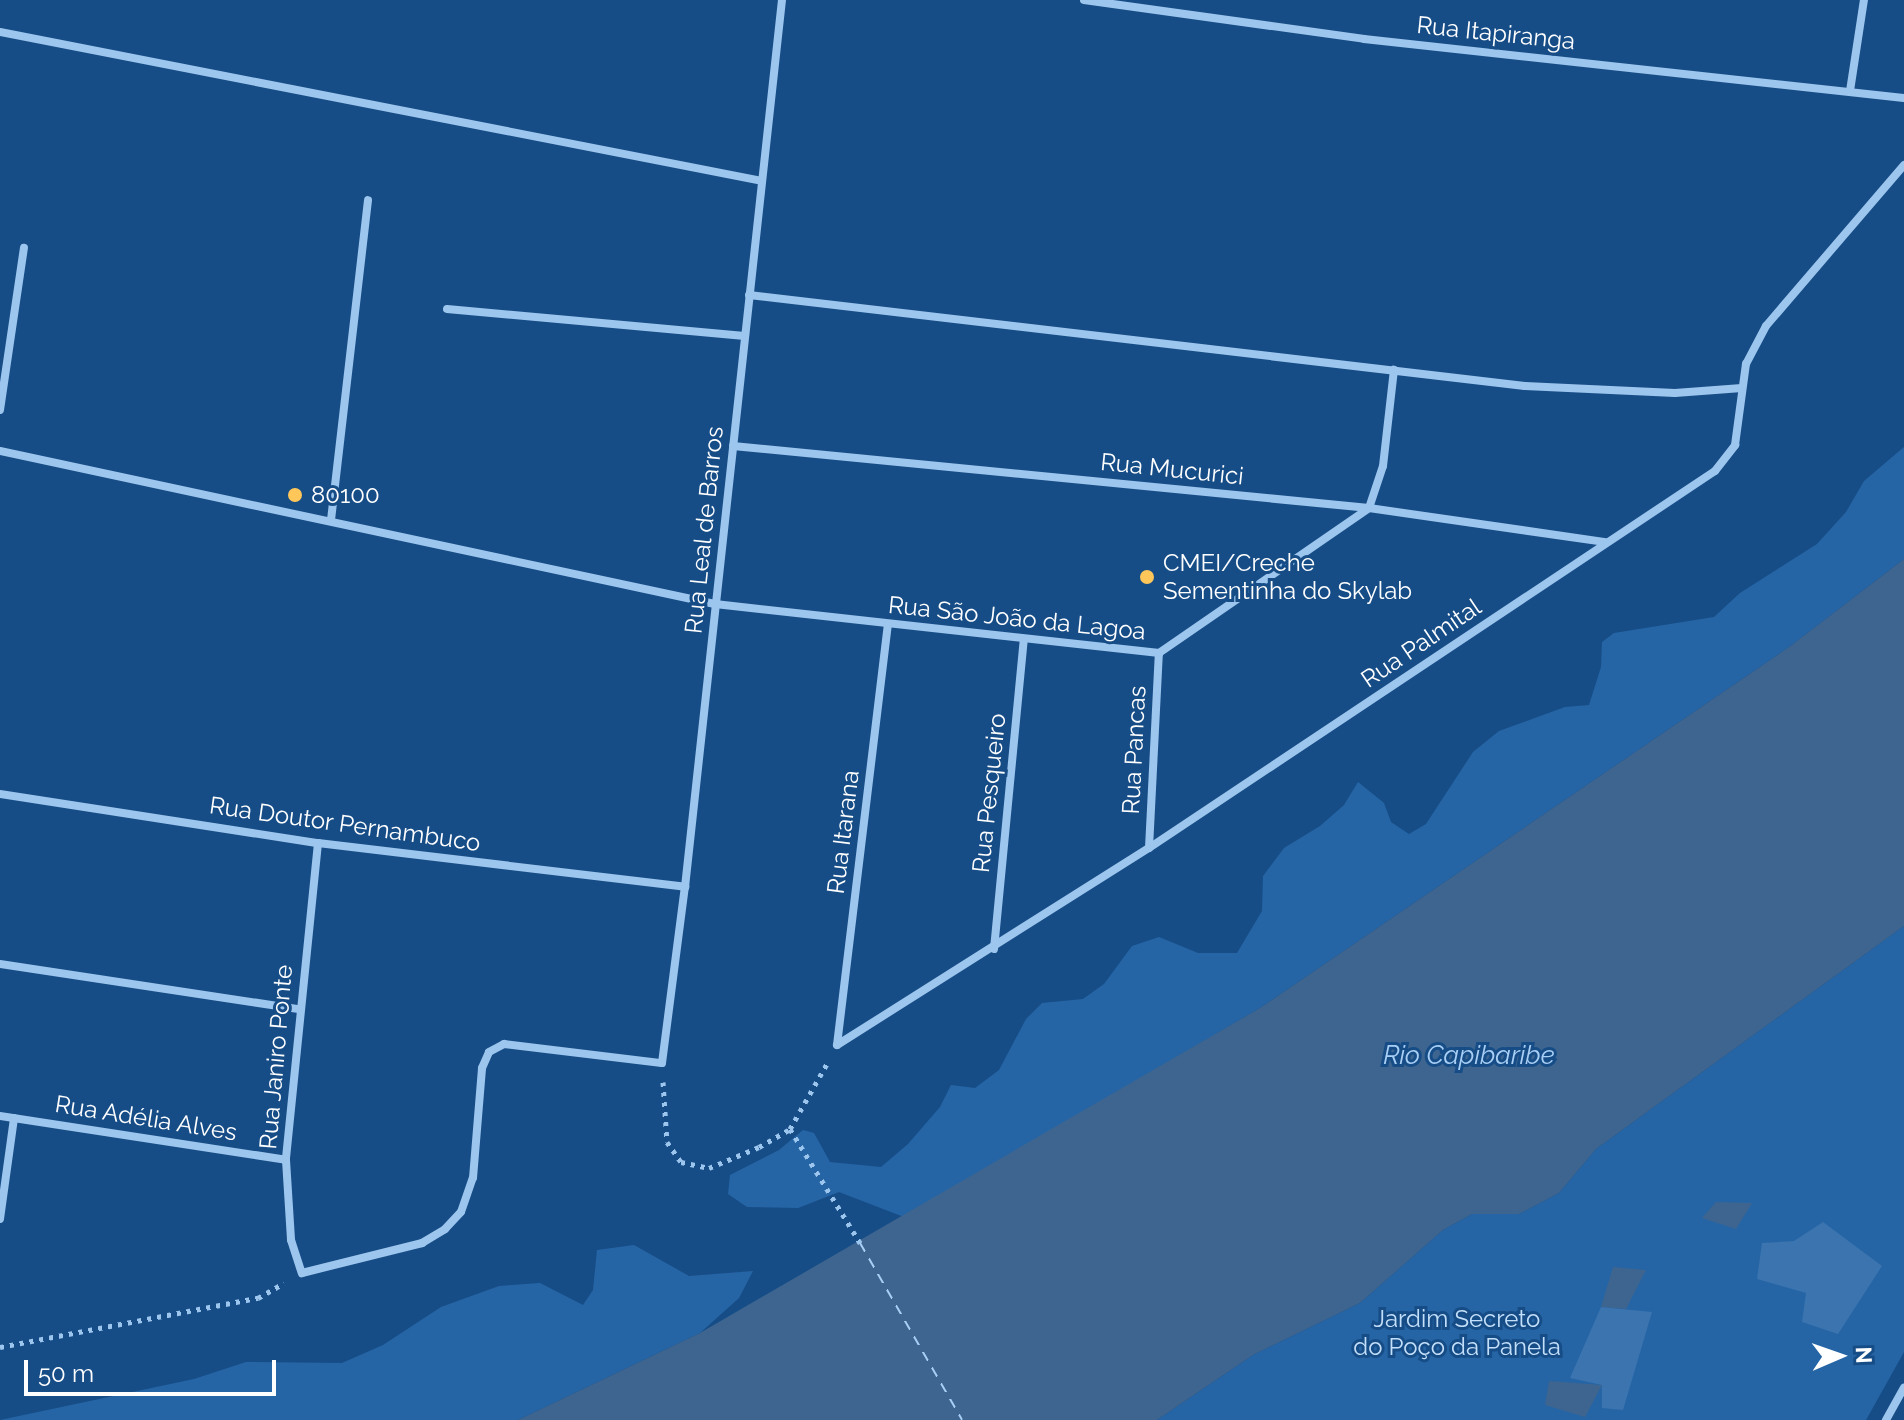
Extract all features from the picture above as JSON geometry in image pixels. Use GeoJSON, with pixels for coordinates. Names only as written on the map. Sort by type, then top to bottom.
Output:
{"type":"FeatureCollection","features":[{"type":"Feature","properties":{"kind":"street","name":"Rua Leal de Barros"},"geometry":{"type":"LineString","coordinates":[[662,1063],[685,887],[782,0]]}},
{"type":"Feature","properties":{"kind":"street","name":"Rua Itapiranga"},"geometry":{"type":"LineString","coordinates":[[1084,0],[1364,39],[1904,98]]}},
{"type":"Feature","properties":{"kind":"street"},"geometry":{"type":"LineString","coordinates":[[1850,91],[1864,0]]}},
{"type":"Feature","properties":{"kind":"street"},"geometry":{"type":"LineString","coordinates":[[0,32],[762,181]]}},
{"type":"Feature","properties":{"kind":"street","name":"Rua Palmital"},"geometry":{"type":"LineString","coordinates":[[837,1045],[994,949],[1149,848],[1715,471],[1735,445],[1746,364],[1766,326],[1904,165]]}},
{"type":"Feature","properties":{"kind":"street"},"geometry":{"type":"LineString","coordinates":[[331,520],[368,200]]}},
{"type":"Feature","properties":{"kind":"street"},"geometry":{"type":"LineString","coordinates":[[0,410],[24,248]]}},
{"type":"Feature","properties":{"kind":"street"},"geometry":{"type":"LineString","coordinates":[[749,295],[1553,387],[1675,393],[1742,388]]}},
{"type":"Feature","properties":{"kind":"street"},"geometry":{"type":"LineString","coordinates":[[447,309],[745,336]]}},
{"type":"Feature","properties":{"kind":"street"},"geometry":{"type":"LineString","coordinates":[[1369,508],[1383,466],[1394,370]]}},
{"type":"Feature","properties":{"kind":"street","name":"Rua Mucurici"},"geometry":{"type":"LineString","coordinates":[[733,446],[1369,508],[1607,542]]}},
{"type":"Feature","properties":{"kind":"street","name":"Rua São João da Lagoa"},"geometry":{"type":"LineString","coordinates":[[0,451],[715,604],[1159,653],[1369,508]]}},
{"type":"Feature","properties":{"kind":"street","name":"Rua Itarana"},"geometry":{"type":"LineString","coordinates":[[837,1045],[888,624]]}},
{"type":"Feature","properties":{"kind":"street","name":"Rua Pesqueiro"},"geometry":{"type":"LineString","coordinates":[[994,949],[1024,640]]}},
{"type":"Feature","properties":{"kind":"street","name":"Rua Pancas"},"geometry":{"type":"LineString","coordinates":[[1149,848],[1159,653]]}},
{"type":"Feature","properties":{"kind":"street","name":"Rua Doutor Pernambuco"},"geometry":{"type":"LineString","coordinates":[[0,794],[318,843],[685,887]]}},
{"type":"Feature","properties":{"kind":"street","name":"Rua Janiro Ponte"},"geometry":{"type":"LineString","coordinates":[[302,1273],[291,1240],[286,1160],[318,843]]}},
{"type":"Feature","properties":{"kind":"street"},"geometry":{"type":"LineString","coordinates":[[0,964],[299,1009]]}},
{"type":"Feature","properties":{"kind":"street"},"geometry":{"type":"LineString","coordinates":[[302,1273],[422,1243],[445,1229],[461,1212],[473,1178],[482,1068],[489,1052],[504,1044],[662,1063]]}},
{"type":"Feature","properties":{"kind":"street","name":"Rua Adélia Alves"},"geometry":{"type":"LineString","coordinates":[[0,1116],[286,1160]]}},
{"type":"Feature","properties":{"kind":"street"},"geometry":{"type":"LineString","coordinates":[[0,1219],[14,1118]]}},
{"type":"Feature","properties":{"kind":"street"},"geometry":{"type":"LineString","coordinates":[[1886,1420],[1904,1388]]}},
{"type":"Feature","properties":{"kind":"path"},"geometry":{"type":"LineString","coordinates":[[662,1063],[667,1142],[681,1162],[709,1168],[759,1147],[790,1129],[837,1045]]}},
{"type":"Feature","properties":{"kind":"path"},"geometry":{"type":"LineString","coordinates":[[790,1129],[860,1243]]}},
{"type":"Feature","properties":{"kind":"path"},"geometry":{"type":"LineString","coordinates":[[0,1347],[258,1298],[302,1273]]}},
{"type":"Feature","properties":{"kind":"green space"},"geometry":{"type":"Polygon","coordinates":[[[1904,447],[1904,559],[1789,647],[1260,1008],[904,1217],[839,1192],[798,1208],[747,1207],[728,1194],[730,1175],[779,1150],[803,1130],[814,1133],[830,1162],[881,1167],[908,1144],[940,1107],[951,1085],[975,1088],[999,1070],[1026,1019],[1042,1003],[1083,999],[1104,984],[1132,946],[1159,937],[1198,953],[1237,953],[1262,911],[1263,876],[1284,848],[1320,826],[1344,805],[1358,782],[1384,803],[1391,822],[1409,834],[1426,824],[1473,752],[1499,731],[1565,707],[1589,705],[1601,667],[1602,642],[1614,633],[1714,617],[1740,593],[1817,544],[1846,512],[1864,481],[1904,447]]]}},
{"type":"Feature","properties":{"kind":"green space","name":"Jardim Secreto do Poço da Panela"},"geometry":{"type":"Polygon","coordinates":[[[1904,926],[1904,1352],[1866,1420],[1157,1420],[1253,1355],[1360,1303],[1443,1230],[1472,1214],[1519,1214],[1559,1193],[1596,1149],[1904,926]]]}},
{"type":"Feature","properties":{"kind":"green space"},"geometry":{"type":"Polygon","coordinates":[[[634,1245],[689,1276],[753,1271],[739,1298],[700,1333],[518,1420],[0,1420],[194,1379],[246,1362],[342,1363],[383,1345],[441,1307],[499,1286],[540,1283],[583,1305],[593,1290],[597,1250],[634,1245]]]}},
{"type":"Feature","properties":{"kind":"water","name":"Rio Capibaribe"},"geometry":{"type":"Polygon","coordinates":[[[1904,559],[1904,926],[1596,1149],[1559,1193],[1519,1214],[1472,1214],[1443,1230],[1360,1303],[1253,1355],[1157,1420],[518,1420],[700,1333],[1260,1008],[1789,647],[1904,559]]]}},
{"type":"Feature","properties":{"kind":"water"},"geometry":{"type":"Polygon","coordinates":[[[1716,1202],[1752,1203],[1736,1229],[1702,1218],[1716,1202]]]}},
{"type":"Feature","properties":{"kind":"water"},"geometry":{"type":"Polygon","coordinates":[[[1613,1267],[1646,1270],[1626,1309],[1601,1307],[1613,1267]]]}},
{"type":"Feature","properties":{"kind":"water"},"geometry":{"type":"Polygon","coordinates":[[[1549,1381],[1602,1385],[1585,1417],[1545,1405],[1549,1381]]]}},
{"type":"Feature","properties":{"kind":"building"},"geometry":{"type":"Polygon","coordinates":[[[1823,1222],[1882,1266],[1838,1334],[1802,1322],[1806,1293],[1757,1279],[1762,1243],[1794,1241],[1823,1222]]]}},
{"type":"Feature","properties":{"kind":"building"},"geometry":{"type":"Polygon","coordinates":[[[1601,1307],[1652,1312],[1623,1410],[1602,1408],[1602,1385],[1570,1378],[1601,1307]]]}},
{"type":"Feature","properties":{"kind":"ferry route"},"geometry":{"type":"LineString","coordinates":[[860,1243],[962,1420]]}},
{"type":"Feature","properties":{"kind":"place","name":"80100"},"geometry":{"type":"Point","coordinates":[295,495]}},
{"type":"Feature","properties":{"kind":"place","name":"CMEI/Creche Sementinha do Skylab"},"geometry":{"type":"Point","coordinates":[1147,577]}}]}
